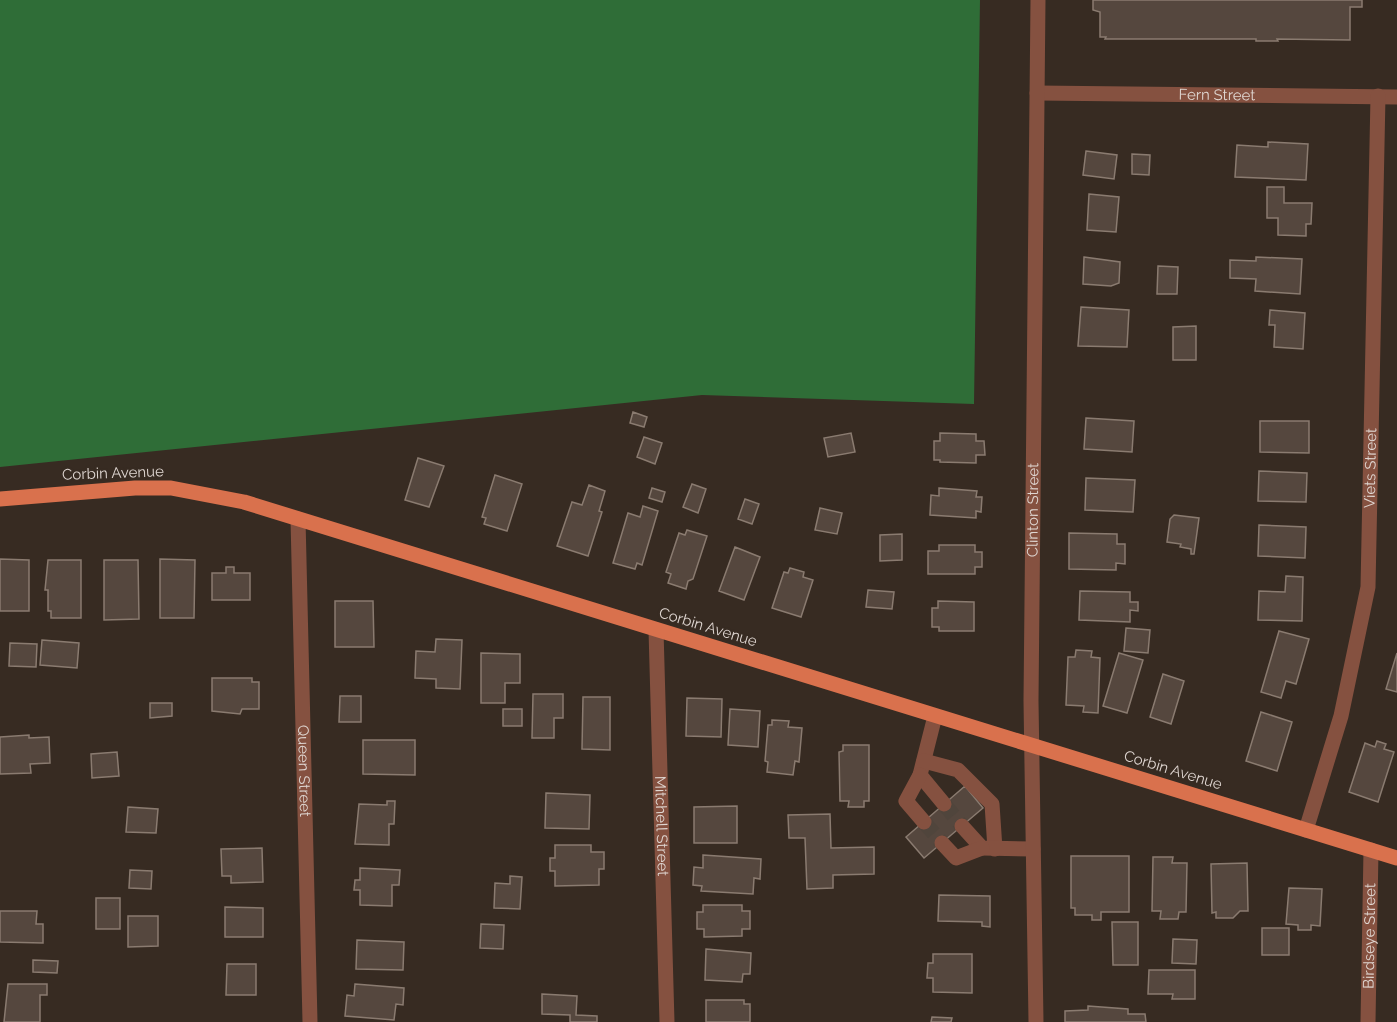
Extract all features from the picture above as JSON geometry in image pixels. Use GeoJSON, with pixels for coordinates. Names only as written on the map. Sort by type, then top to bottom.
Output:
{"type":"FeatureCollection","features":[{"type":"Feature","properties":{"kind":"main road","name":"Corbin Avenue"},"geometry":{"type":"LineString","coordinates":[[0,499],[94,490],[171,488],[244,502],[1397,858]]}},
{"type":"Feature","properties":{"kind":"street","name":"Clinton Street"},"geometry":{"type":"LineString","coordinates":[[1036,1022],[1032,746],[1038,0]]}},
{"type":"Feature","properties":{"kind":"street","name":"Fern Street"},"geometry":{"type":"LineString","coordinates":[[1037,93],[1397,97]]}},
{"type":"Feature","properties":{"kind":"street","name":"Viets Street"},"geometry":{"type":"LineString","coordinates":[[1306,830],[1341,716],[1368,587],[1377,96]]}},
{"type":"Feature","properties":{"kind":"street","name":"Queen Street"},"geometry":{"type":"LineString","coordinates":[[298,519],[310,1022]]}},
{"type":"Feature","properties":{"kind":"street","name":"Mitchell Street"},"geometry":{"type":"LineString","coordinates":[[656,630],[667,1022]]}},
{"type":"Feature","properties":{"kind":"street"},"geometry":{"type":"LineString","coordinates":[[924,822],[906,801],[922,768],[935,716]]}},
{"type":"Feature","properties":{"kind":"street"},"geometry":{"type":"LineString","coordinates":[[922,768],[944,804]]}},
{"type":"Feature","properties":{"kind":"street"},"geometry":{"type":"LineString","coordinates":[[922,768],[958,770],[992,804],[989,848]]}},
{"type":"Feature","properties":{"kind":"street"},"geometry":{"type":"LineString","coordinates":[[962,826],[989,848]]}},
{"type":"Feature","properties":{"kind":"street"},"geometry":{"type":"LineString","coordinates":[[942,843],[956,858],[989,848],[1033,849]]}},
{"type":"Feature","properties":{"kind":"street","name":"Birdseye Street"},"geometry":{"type":"LineString","coordinates":[[1368,1022],[1371,850]]}},
{"type":"Feature","properties":{"kind":"green space"},"geometry":{"type":"Polygon","coordinates":[[[0,0],[980,0],[974,404],[702,395],[0,467],[0,0]]]}},
{"type":"Feature","properties":{"kind":"building"},"geometry":{"type":"Polygon","coordinates":[[[1093,0],[1362,0],[1362,7],[1350,7],[1350,40],[1105,39],[1106,37],[1100,37],[1100,12],[1093,10],[1093,0]]]}},
{"type":"Feature","properties":{"kind":"building"},"geometry":{"type":"Polygon","coordinates":[[[1268,142],[1308,144],[1306,180],[1235,177],[1237,145],[1268,147],[1268,142]]]}},
{"type":"Feature","properties":{"kind":"building"},"geometry":{"type":"Polygon","coordinates":[[[1086,151],[1117,155],[1114,179],[1083,175],[1086,151]]]}},
{"type":"Feature","properties":{"kind":"building"},"geometry":{"type":"Polygon","coordinates":[[[1132,154],[1150,155],[1149,175],[1132,174],[1132,154]]]}},
{"type":"Feature","properties":{"kind":"building"},"geometry":{"type":"Polygon","coordinates":[[[1267,187],[1284,187],[1284,203],[1312,203],[1311,224],[1306,224],[1306,236],[1278,235],[1278,218],[1267,218],[1267,187]]]}},
{"type":"Feature","properties":{"kind":"building"},"geometry":{"type":"Polygon","coordinates":[[[1089,194],[1119,197],[1116,232],[1087,230],[1089,194]]]}},
{"type":"Feature","properties":{"kind":"building"},"geometry":{"type":"Polygon","coordinates":[[[1084,257],[1120,262],[1119,283],[1111,286],[1083,284],[1084,257]]]}},
{"type":"Feature","properties":{"kind":"building"},"geometry":{"type":"Polygon","coordinates":[[[1256,257],[1302,259],[1300,294],[1255,291],[1256,279],[1230,278],[1230,260],[1256,261],[1256,257]]]}},
{"type":"Feature","properties":{"kind":"building"},"geometry":{"type":"Polygon","coordinates":[[[1158,266],[1178,267],[1177,294],[1157,294],[1158,266]]]}},
{"type":"Feature","properties":{"kind":"building"},"geometry":{"type":"Polygon","coordinates":[[[1081,307],[1129,310],[1127,347],[1078,346],[1081,307]]]}},
{"type":"Feature","properties":{"kind":"building"},"geometry":{"type":"Polygon","coordinates":[[[1270,310],[1305,313],[1303,349],[1274,347],[1275,325],[1269,325],[1270,310]]]}},
{"type":"Feature","properties":{"kind":"building"},"geometry":{"type":"Polygon","coordinates":[[[1196,326],[1196,360],[1173,360],[1173,327],[1196,326]]]}},
{"type":"Feature","properties":{"kind":"building"},"geometry":{"type":"Polygon","coordinates":[[[633,412],[647,417],[644,427],[630,423],[633,412]]]}},
{"type":"Feature","properties":{"kind":"building"},"geometry":{"type":"Polygon","coordinates":[[[1086,418],[1134,421],[1132,452],[1084,449],[1086,418]]]}},
{"type":"Feature","properties":{"kind":"building"},"geometry":{"type":"Polygon","coordinates":[[[1260,421],[1309,421],[1309,453],[1260,452],[1260,421]]]}},
{"type":"Feature","properties":{"kind":"building"},"geometry":{"type":"Polygon","coordinates":[[[851,433],[855,452],[828,457],[824,438],[851,433]]]}},
{"type":"Feature","properties":{"kind":"building"},"geometry":{"type":"Polygon","coordinates":[[[940,433],[976,434],[976,441],[984,441],[985,455],[976,455],[976,463],[934,460],[934,441],[940,441],[940,433]]]}},
{"type":"Feature","properties":{"kind":"building"},"geometry":{"type":"Polygon","coordinates":[[[644,437],[662,443],[655,464],[637,457],[644,437]]]}},
{"type":"Feature","properties":{"kind":"building"},"geometry":{"type":"Polygon","coordinates":[[[418,458],[444,466],[429,507],[405,500],[418,458]]]}},
{"type":"Feature","properties":{"kind":"building"},"geometry":{"type":"Polygon","coordinates":[[[1259,471],[1307,473],[1306,502],[1258,501],[1259,471]]]}},
{"type":"Feature","properties":{"kind":"building"},"geometry":{"type":"Polygon","coordinates":[[[495,475],[522,484],[507,531],[484,524],[486,518],[482,517],[495,475]]]}},
{"type":"Feature","properties":{"kind":"building"},"geometry":{"type":"Polygon","coordinates":[[[1086,478],[1135,480],[1133,512],[1085,510],[1086,478]]]}},
{"type":"Feature","properties":{"kind":"building"},"geometry":{"type":"Polygon","coordinates":[[[692,484],[706,489],[698,513],[683,507],[692,484]]]}},
{"type":"Feature","properties":{"kind":"building"},"geometry":{"type":"Polygon","coordinates":[[[589,485],[605,491],[599,511],[602,512],[588,556],[557,546],[572,502],[582,505],[589,485]]]}},
{"type":"Feature","properties":{"kind":"building"},"geometry":{"type":"Polygon","coordinates":[[[652,488],[665,492],[662,502],[649,498],[652,488]]]}},
{"type":"Feature","properties":{"kind":"building"},"geometry":{"type":"Polygon","coordinates":[[[939,488],[977,491],[976,497],[982,497],[981,512],[976,511],[976,518],[930,515],[931,495],[939,496],[939,488]]]}},
{"type":"Feature","properties":{"kind":"building"},"geometry":{"type":"Polygon","coordinates":[[[745,499],[759,504],[752,524],[738,519],[745,499]]]}},
{"type":"Feature","properties":{"kind":"building"},"geometry":{"type":"Polygon","coordinates":[[[643,506],[658,511],[642,565],[637,563],[635,569],[613,563],[628,513],[640,517],[643,506]]]}},
{"type":"Feature","properties":{"kind":"building"},"geometry":{"type":"Polygon","coordinates":[[[820,508],[842,513],[837,534],[815,530],[820,508]]]}},
{"type":"Feature","properties":{"kind":"building"},"geometry":{"type":"Polygon","coordinates":[[[1174,515],[1199,518],[1194,554],[1191,554],[1191,549],[1180,547],[1181,544],[1167,542],[1170,519],[1174,515]]]}},
{"type":"Feature","properties":{"kind":"building"},"geometry":{"type":"Polygon","coordinates":[[[1259,525],[1306,527],[1305,558],[1258,556],[1259,525]]]}},
{"type":"Feature","properties":{"kind":"building"},"geometry":{"type":"Polygon","coordinates":[[[687,530],[707,536],[693,579],[688,581],[686,589],[668,583],[671,574],[666,572],[679,533],[685,535],[687,530]]]}},
{"type":"Feature","properties":{"kind":"building"},"geometry":{"type":"Polygon","coordinates":[[[1069,533],[1117,534],[1117,544],[1125,544],[1125,564],[1116,563],[1116,570],[1069,569],[1069,533]]]}},
{"type":"Feature","properties":{"kind":"building"},"geometry":{"type":"Polygon","coordinates":[[[902,534],[902,560],[880,561],[880,535],[902,534]]]}},
{"type":"Feature","properties":{"kind":"building"},"geometry":{"type":"Polygon","coordinates":[[[939,545],[975,545],[975,552],[982,552],[982,567],[975,567],[975,574],[928,574],[928,551],[939,551],[939,545]]]}},
{"type":"Feature","properties":{"kind":"building"},"geometry":{"type":"Polygon","coordinates":[[[735,547],[760,557],[744,600],[719,591],[735,547]]]}},
{"type":"Feature","properties":{"kind":"building"},"geometry":{"type":"Polygon","coordinates":[[[0,559],[29,560],[29,611],[0,611],[0,559]]]}},
{"type":"Feature","properties":{"kind":"building"},"geometry":{"type":"Polygon","coordinates":[[[160,559],[195,560],[194,618],[160,618],[160,559]]]}},
{"type":"Feature","properties":{"kind":"building"},"geometry":{"type":"Polygon","coordinates":[[[48,560],[81,560],[81,618],[51,618],[51,611],[48,611],[48,590],[45,590],[48,560]]]}},
{"type":"Feature","properties":{"kind":"building"},"geometry":{"type":"Polygon","coordinates":[[[104,560],[138,560],[139,619],[104,620],[104,560]]]}},
{"type":"Feature","properties":{"kind":"building"},"geometry":{"type":"Polygon","coordinates":[[[226,567],[234,567],[234,573],[250,573],[250,600],[212,600],[212,573],[226,573],[226,567]]]}},
{"type":"Feature","properties":{"kind":"building"},"geometry":{"type":"Polygon","coordinates":[[[790,568],[804,572],[803,577],[813,580],[801,617],[772,608],[784,572],[788,573],[790,568]]]}},
{"type":"Feature","properties":{"kind":"building"},"geometry":{"type":"Polygon","coordinates":[[[1286,576],[1303,577],[1302,621],[1258,620],[1259,591],[1285,592],[1286,576]]]}},
{"type":"Feature","properties":{"kind":"building"},"geometry":{"type":"Polygon","coordinates":[[[868,590],[894,592],[892,609],[866,607],[868,590]]]}},
{"type":"Feature","properties":{"kind":"building"},"geometry":{"type":"Polygon","coordinates":[[[1080,591],[1130,592],[1130,602],[1138,602],[1138,611],[1130,610],[1130,622],[1079,620],[1080,591]]]}},
{"type":"Feature","properties":{"kind":"building"},"geometry":{"type":"Polygon","coordinates":[[[335,601],[373,601],[374,647],[335,647],[335,601]]]}},
{"type":"Feature","properties":{"kind":"building"},"geometry":{"type":"Polygon","coordinates":[[[938,601],[974,602],[974,631],[939,631],[939,627],[932,627],[932,608],[938,608],[938,601]]]}},
{"type":"Feature","properties":{"kind":"building"},"geometry":{"type":"Polygon","coordinates":[[[1126,628],[1150,630],[1148,653],[1124,651],[1126,628]]]}},
{"type":"Feature","properties":{"kind":"building"},"geometry":{"type":"Polygon","coordinates":[[[1279,631],[1309,639],[1296,684],[1286,681],[1281,698],[1261,692],[1279,631]]]}},
{"type":"Feature","properties":{"kind":"building"},"geometry":{"type":"Polygon","coordinates":[[[436,639],[462,640],[460,689],[436,688],[436,679],[415,678],[416,651],[435,652],[436,639]]]}},
{"type":"Feature","properties":{"kind":"building"},"geometry":{"type":"Polygon","coordinates":[[[42,640],[79,643],[77,668],[40,665],[42,640]]]}},
{"type":"Feature","properties":{"kind":"building"},"geometry":{"type":"Polygon","coordinates":[[[10,643],[37,644],[36,667],[9,666],[10,643]]]}},
{"type":"Feature","properties":{"kind":"building"},"geometry":{"type":"Polygon","coordinates":[[[1076,650],[1092,651],[1091,657],[1100,658],[1098,713],[1083,712],[1084,706],[1066,705],[1068,657],[1075,657],[1076,650]]]}},
{"type":"Feature","properties":{"kind":"building"},"geometry":{"type":"Polygon","coordinates":[[[481,653],[520,654],[520,683],[505,683],[505,703],[481,703],[481,653]]]}},
{"type":"Feature","properties":{"kind":"building"},"geometry":{"type":"Polygon","coordinates":[[[1119,653],[1143,660],[1127,713],[1103,706],[1119,653]]]}},
{"type":"Feature","properties":{"kind":"building"},"geometry":{"type":"Polygon","coordinates":[[[1397,653],[1397,692],[1386,689],[1397,653]]]}},
{"type":"Feature","properties":{"kind":"building"},"geometry":{"type":"Polygon","coordinates":[[[1163,674],[1184,681],[1171,724],[1150,717],[1163,674]]]}},
{"type":"Feature","properties":{"kind":"building"},"geometry":{"type":"Polygon","coordinates":[[[212,678],[252,678],[252,682],[259,682],[259,709],[242,709],[240,714],[212,711],[212,678]]]}},
{"type":"Feature","properties":{"kind":"building"},"geometry":{"type":"Polygon","coordinates":[[[533,694],[563,694],[563,718],[554,718],[554,738],[532,738],[533,694]]]}},
{"type":"Feature","properties":{"kind":"building"},"geometry":{"type":"Polygon","coordinates":[[[340,696],[361,696],[361,722],[339,722],[340,696]]]}},
{"type":"Feature","properties":{"kind":"building"},"geometry":{"type":"Polygon","coordinates":[[[583,697],[610,697],[610,750],[582,749],[583,697]]]}},
{"type":"Feature","properties":{"kind":"building"},"geometry":{"type":"Polygon","coordinates":[[[687,698],[722,699],[721,737],[686,736],[687,698]]]}},
{"type":"Feature","properties":{"kind":"building"},"geometry":{"type":"Polygon","coordinates":[[[150,703],[172,703],[172,716],[150,718],[150,703]]]}},
{"type":"Feature","properties":{"kind":"building"},"geometry":{"type":"Polygon","coordinates":[[[503,709],[522,709],[522,726],[503,726],[503,709]]]}},
{"type":"Feature","properties":{"kind":"building"},"geometry":{"type":"Polygon","coordinates":[[[730,709],[760,711],[758,747],[728,745],[730,709]]]}},
{"type":"Feature","properties":{"kind":"building"},"geometry":{"type":"Polygon","coordinates":[[[1261,712],[1292,722],[1277,771],[1246,761],[1261,712]]]}},
{"type":"Feature","properties":{"kind":"building"},"geometry":{"type":"Polygon","coordinates":[[[772,720],[789,721],[788,727],[802,728],[799,762],[795,761],[793,775],[767,772],[768,762],[765,761],[768,725],[772,725],[772,720]]]}},
{"type":"Feature","properties":{"kind":"building"},"geometry":{"type":"Polygon","coordinates":[[[29,735],[29,738],[49,737],[50,763],[30,764],[31,773],[0,774],[0,737],[29,735]]]}},
{"type":"Feature","properties":{"kind":"building"},"geometry":{"type":"Polygon","coordinates":[[[363,740],[415,740],[415,775],[363,774],[363,740]]]}},
{"type":"Feature","properties":{"kind":"building"},"geometry":{"type":"Polygon","coordinates":[[[1377,741],[1386,744],[1384,749],[1394,752],[1378,802],[1349,792],[1365,743],[1375,747],[1377,741]]]}},
{"type":"Feature","properties":{"kind":"building"},"geometry":{"type":"Polygon","coordinates":[[[843,745],[869,745],[869,801],[864,801],[864,807],[848,807],[849,801],[840,801],[839,752],[843,751],[843,745]]]}},
{"type":"Feature","properties":{"kind":"building"},"geometry":{"type":"Polygon","coordinates":[[[117,752],[119,776],[92,778],[91,754],[117,752]]]}},
{"type":"Feature","properties":{"kind":"building"},"geometry":{"type":"Polygon","coordinates":[[[965,786],[983,808],[924,858],[906,837],[965,786]]]}},
{"type":"Feature","properties":{"kind":"building"},"geometry":{"type":"Polygon","coordinates":[[[546,793],[590,795],[589,829],[545,828],[546,793]]]}},
{"type":"Feature","properties":{"kind":"building"},"geometry":{"type":"Polygon","coordinates":[[[387,801],[395,801],[394,824],[389,824],[389,845],[355,844],[359,804],[387,805],[387,801]]]}},
{"type":"Feature","properties":{"kind":"building"},"geometry":{"type":"Polygon","coordinates":[[[737,806],[737,843],[694,843],[694,807],[737,806]]]}},
{"type":"Feature","properties":{"kind":"building"},"geometry":{"type":"Polygon","coordinates":[[[128,807],[158,809],[156,833],[126,832],[128,807]]]}},
{"type":"Feature","properties":{"kind":"building"},"geometry":{"type":"Polygon","coordinates":[[[830,814],[831,848],[874,847],[874,874],[833,875],[833,888],[807,889],[805,838],[789,838],[788,815],[830,814]]]}},
{"type":"Feature","properties":{"kind":"building"},"geometry":{"type":"Polygon","coordinates":[[[555,845],[591,845],[591,852],[604,852],[604,869],[599,869],[599,885],[555,886],[555,871],[550,871],[550,858],[555,858],[555,845]]]}},
{"type":"Feature","properties":{"kind":"building"},"geometry":{"type":"Polygon","coordinates":[[[262,848],[263,882],[231,883],[231,876],[222,876],[221,849],[262,848]]]}},
{"type":"Feature","properties":{"kind":"building"},"geometry":{"type":"Polygon","coordinates":[[[703,855],[761,859],[760,879],[754,878],[753,894],[701,891],[702,886],[693,885],[694,867],[703,868],[703,855]]]}},
{"type":"Feature","properties":{"kind":"building"},"geometry":{"type":"Polygon","coordinates":[[[1071,856],[1129,856],[1129,912],[1101,912],[1101,920],[1092,920],[1092,915],[1075,915],[1075,908],[1071,908],[1071,856]]]}},
{"type":"Feature","properties":{"kind":"building"},"geometry":{"type":"Polygon","coordinates":[[[1153,857],[1173,857],[1172,863],[1187,863],[1186,912],[1179,912],[1178,919],[1160,919],[1161,911],[1152,911],[1153,857]]]}},
{"type":"Feature","properties":{"kind":"building"},"geometry":{"type":"Polygon","coordinates":[[[1247,863],[1248,911],[1240,911],[1233,918],[1216,918],[1216,912],[1212,913],[1211,864],[1247,863]]]}},
{"type":"Feature","properties":{"kind":"building"},"geometry":{"type":"Polygon","coordinates":[[[360,868],[400,870],[399,885],[392,885],[392,906],[360,905],[360,890],[354,890],[355,880],[360,880],[360,868]]]}},
{"type":"Feature","properties":{"kind":"building"},"geometry":{"type":"Polygon","coordinates":[[[130,870],[152,871],[151,889],[129,888],[130,870]]]}},
{"type":"Feature","properties":{"kind":"building"},"geometry":{"type":"Polygon","coordinates":[[[510,876],[522,877],[520,909],[494,908],[495,883],[510,884],[510,876]]]}},
{"type":"Feature","properties":{"kind":"building"},"geometry":{"type":"Polygon","coordinates":[[[1289,888],[1322,889],[1320,926],[1311,925],[1311,930],[1298,930],[1298,925],[1286,924],[1289,888]]]}},
{"type":"Feature","properties":{"kind":"building"},"geometry":{"type":"Polygon","coordinates":[[[939,895],[990,896],[990,927],[982,926],[982,922],[938,921],[939,895]]]}},
{"type":"Feature","properties":{"kind":"building"},"geometry":{"type":"Polygon","coordinates":[[[96,898],[120,898],[120,929],[96,929],[96,898]]]}},
{"type":"Feature","properties":{"kind":"building"},"geometry":{"type":"Polygon","coordinates":[[[703,905],[742,905],[742,911],[750,911],[750,929],[742,929],[742,936],[704,937],[704,929],[697,929],[697,912],[703,912],[703,905]]]}},
{"type":"Feature","properties":{"kind":"building"},"geometry":{"type":"Polygon","coordinates":[[[225,907],[263,908],[263,937],[225,937],[225,907]]]}},
{"type":"Feature","properties":{"kind":"building"},"geometry":{"type":"Polygon","coordinates":[[[0,911],[37,911],[36,924],[43,924],[43,943],[0,942],[0,911]]]}},
{"type":"Feature","properties":{"kind":"building"},"geometry":{"type":"Polygon","coordinates":[[[128,916],[158,916],[158,946],[128,947],[128,916]]]}},
{"type":"Feature","properties":{"kind":"building"},"geometry":{"type":"Polygon","coordinates":[[[1112,922],[1138,922],[1138,965],[1113,965],[1112,922]]]}},
{"type":"Feature","properties":{"kind":"building"},"geometry":{"type":"Polygon","coordinates":[[[481,924],[504,925],[503,949],[480,948],[481,924]]]}},
{"type":"Feature","properties":{"kind":"building"},"geometry":{"type":"Polygon","coordinates":[[[1262,928],[1289,928],[1289,955],[1262,955],[1262,928]]]}},
{"type":"Feature","properties":{"kind":"building"},"geometry":{"type":"Polygon","coordinates":[[[1173,939],[1197,940],[1196,964],[1172,963],[1173,939]]]}},
{"type":"Feature","properties":{"kind":"building"},"geometry":{"type":"Polygon","coordinates":[[[357,940],[404,942],[403,970],[356,969],[357,940]]]}},
{"type":"Feature","properties":{"kind":"building"},"geometry":{"type":"Polygon","coordinates":[[[706,949],[751,953],[750,974],[743,974],[742,982],[705,980],[706,949]]]}},
{"type":"Feature","properties":{"kind":"building"},"geometry":{"type":"Polygon","coordinates":[[[933,954],[972,954],[972,993],[933,992],[933,978],[927,978],[928,963],[933,963],[933,954]]]}},
{"type":"Feature","properties":{"kind":"building"},"geometry":{"type":"Polygon","coordinates":[[[33,960],[58,961],[57,973],[33,972],[33,960]]]}},
{"type":"Feature","properties":{"kind":"building"},"geometry":{"type":"Polygon","coordinates":[[[227,964],[256,964],[256,995],[226,995],[227,964]]]}},
{"type":"Feature","properties":{"kind":"building"},"geometry":{"type":"Polygon","coordinates":[[[1149,970],[1195,970],[1195,999],[1172,999],[1173,994],[1148,994],[1149,970]]]}},
{"type":"Feature","properties":{"kind":"building"},"geometry":{"type":"Polygon","coordinates":[[[8,984],[47,984],[47,995],[40,995],[40,1022],[4,1022],[8,984]]]}},
{"type":"Feature","properties":{"kind":"building"},"geometry":{"type":"Polygon","coordinates":[[[355,984],[404,988],[403,1005],[396,1004],[394,1020],[345,1016],[347,995],[354,996],[355,984]]]}},
{"type":"Feature","properties":{"kind":"building"},"geometry":{"type":"Polygon","coordinates":[[[542,994],[577,996],[576,1015],[597,1016],[597,1022],[570,1022],[570,1015],[542,1014],[542,994]]]}},
{"type":"Feature","properties":{"kind":"building"},"geometry":{"type":"Polygon","coordinates":[[[706,1000],[744,1000],[744,1004],[750,1004],[750,1022],[706,1022],[706,1000]]]}},
{"type":"Feature","properties":{"kind":"building"},"geometry":{"type":"Polygon","coordinates":[[[1088,1006],[1128,1009],[1128,1014],[1145,1014],[1146,1022],[1065,1022],[1065,1011],[1088,1010],[1088,1006]]]}},
{"type":"Feature","properties":{"kind":"building"},"geometry":{"type":"Polygon","coordinates":[[[932,1017],[952,1018],[951,1022],[931,1022],[932,1017]]]}},
{"type":"Feature","properties":{"kind":"tunnel"},"geometry":{"type":"LineString","coordinates":[[944,804],[962,826]]}},
{"type":"Feature","properties":{"kind":"tunnel"},"geometry":{"type":"LineString","coordinates":[[924,822],[942,843]]}}]}
